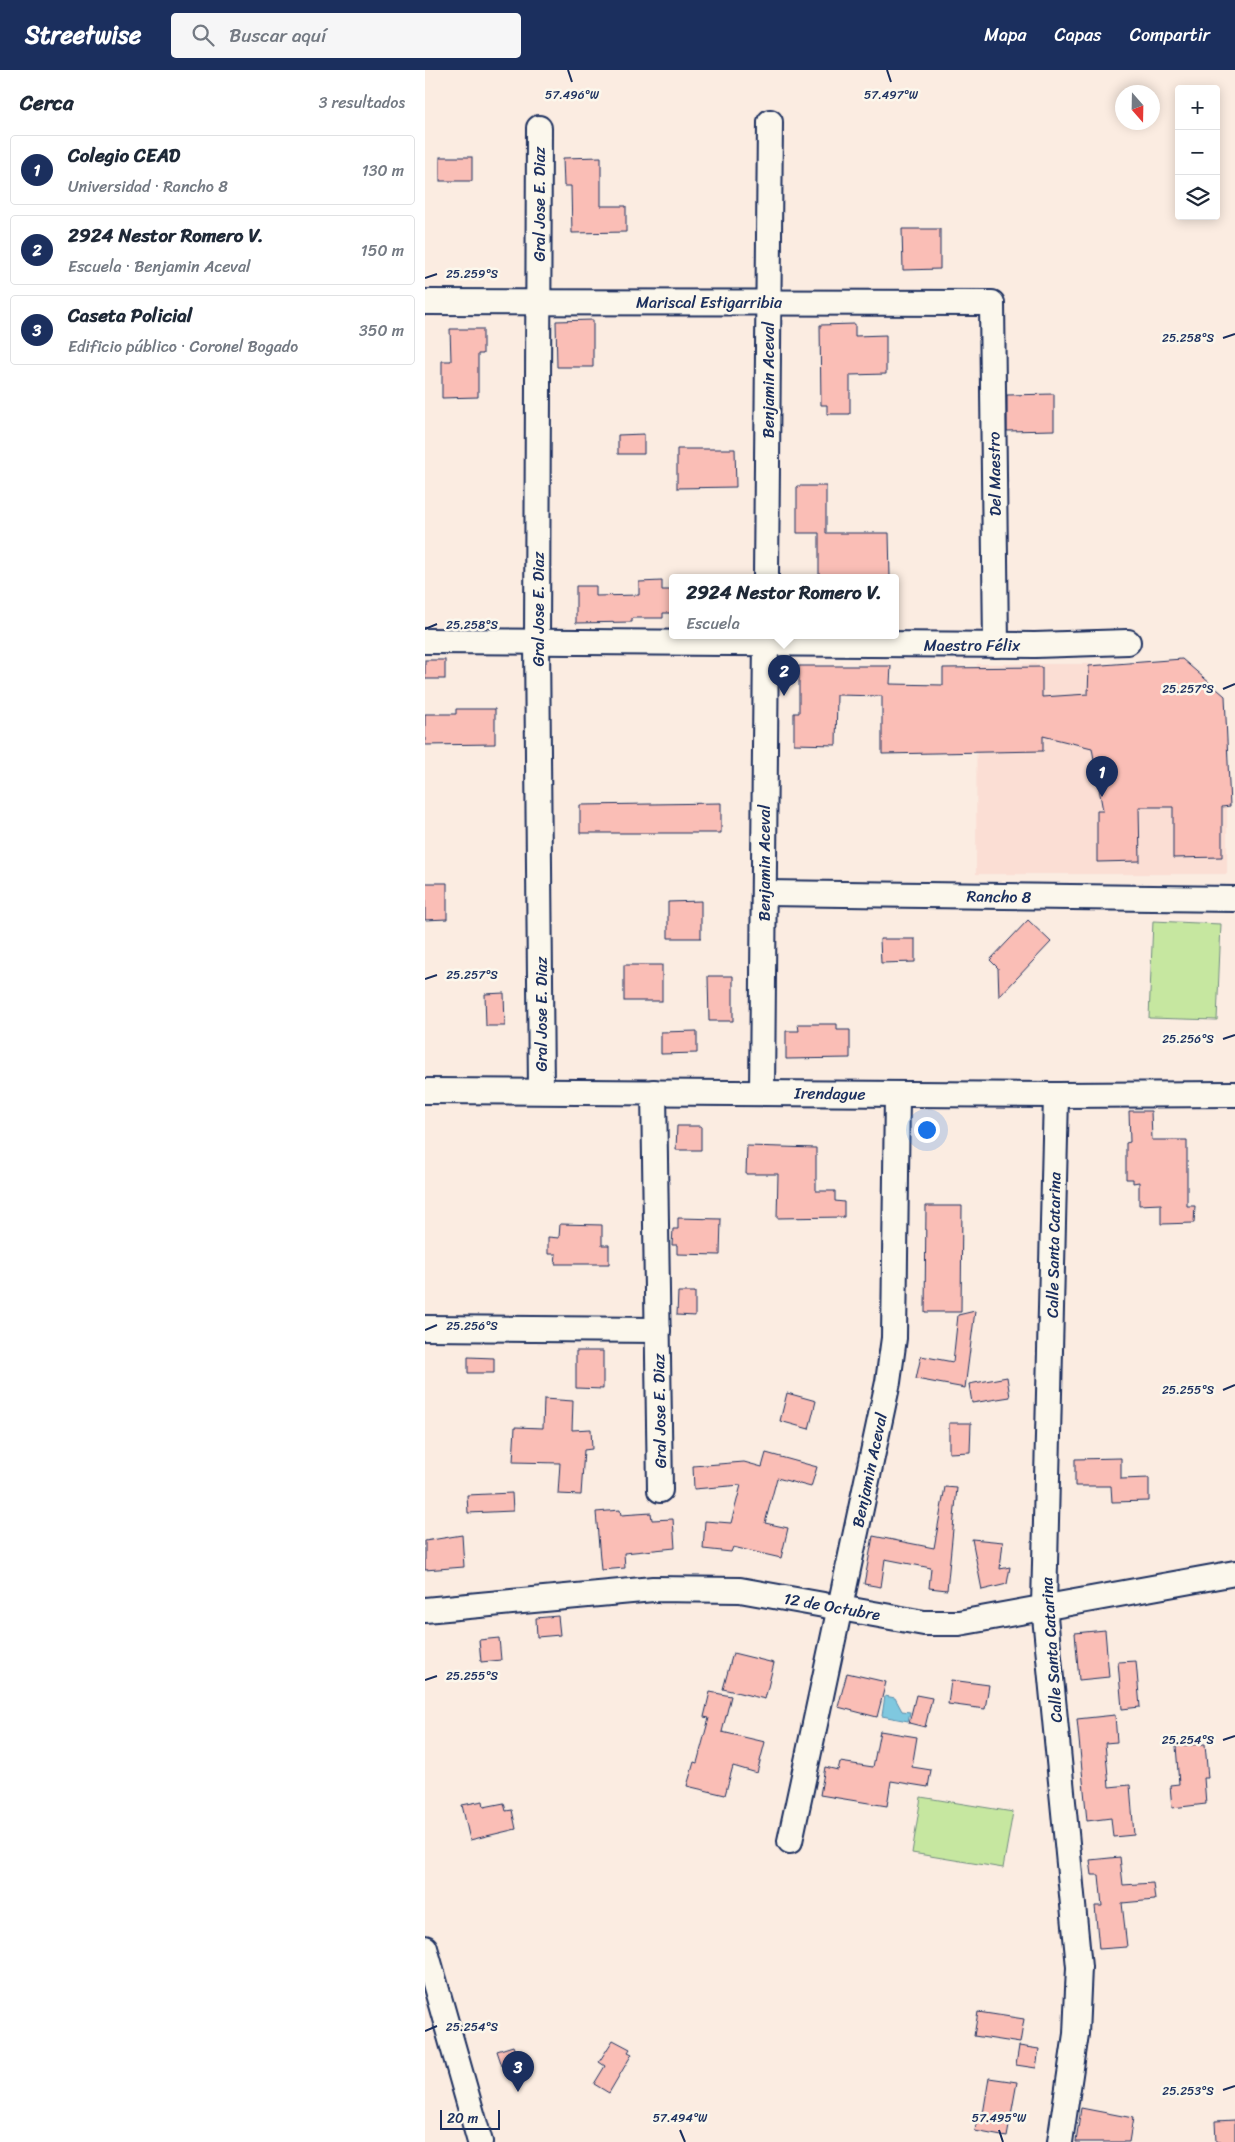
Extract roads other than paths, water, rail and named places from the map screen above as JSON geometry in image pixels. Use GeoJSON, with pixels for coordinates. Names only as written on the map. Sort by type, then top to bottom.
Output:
{"type":"FeatureCollection","features":[{"type":"Feature","properties":{"kind":"street","name":"Benjamin Aceval"},"geometry":{"type":"LineString","coordinates":[[766,574],[770,122]]}},
{"type":"Feature","properties":{"kind":"street","name":"Gral Jose E. Diaz"},"geometry":{"type":"LineString","coordinates":[[539,128],[537,642],[541,1091]]}},
{"type":"Feature","properties":{"kind":"street","name":"Mariscal Estigarribia"},"geometry":{"type":"LineString","coordinates":[[425,302],[992,303]]}},
{"type":"Feature","properties":{"kind":"street","name":"Del Maestro"},"geometry":{"type":"LineString","coordinates":[[992,303],[996,645]]}},
{"type":"Feature","properties":{"kind":"street","name":"Benjamin Aceval"},"geometry":{"type":"LineString","coordinates":[[762,1092],[766,639]]}},
{"type":"Feature","properties":{"kind":"street","name":"Maestro Félix"},"geometry":{"type":"LineString","coordinates":[[425,641],[537,642],[766,639],[996,645],[1128,642]]}},
{"type":"Feature","properties":{"kind":"street","name":"Rancho 8"},"geometry":{"type":"LineString","coordinates":[[763,893],[1235,899]]}},
{"type":"Feature","properties":{"kind":"street","name":"Irendague"},"geometry":{"type":"LineString","coordinates":[[425,1091],[1056,1095],[1235,1094]]}},
{"type":"Feature","properties":{"kind":"street","name":"Gral Jose E. Diaz"},"geometry":{"type":"LineString","coordinates":[[654,1092],[660,1490]]}},
{"type":"Feature","properties":{"kind":"street","name":"Benjamin Aceval"},"geometry":{"type":"LineString","coordinates":[[790,1841],[888,1382],[893,1338],[897,1094]]}},
{"type":"Feature","properties":{"kind":"street","name":"Calle Santa Catarina"},"geometry":{"type":"LineString","coordinates":[[1056,1095],[1044,1606],[1079,1967],[1076,2034],[1060,2142]]}},
{"type":"Feature","properties":{"kind":"street"},"geometry":{"type":"LineString","coordinates":[[425,1328],[658,1330]]}},
{"type":"Feature","properties":{"kind":"street","name":"12 de Octubre"},"geometry":{"type":"LineString","coordinates":[[425,1610],[653,1589],[740,1590],[924,1623],[959,1623],[1044,1606],[1235,1573]]}},
{"type":"Feature","properties":{"kind":"street"},"geometry":{"type":"LineString","coordinates":[[425,1948],[479,2142]]}},
{"type":"Feature","properties":{"kind":"water"},"geometry":{"type":"Polygon","coordinates":[[[885,1696],[895,1698],[902,1711],[910,1712],[908,1721],[882,1716],[885,1696]]]}},
{"type":"Feature","properties":{"kind":"place","name":"2924 Nestor Romero V."},"geometry":{"type":"Point","coordinates":[784,696]}},
{"type":"Feature","properties":{"kind":"place","name":"Colegio CEAD"},"geometry":{"type":"Point","coordinates":[1102,797]}},
{"type":"Feature","properties":{"kind":"place","name":"Caseta Policial"},"geometry":{"type":"Point","coordinates":[518,2092]}}]}
